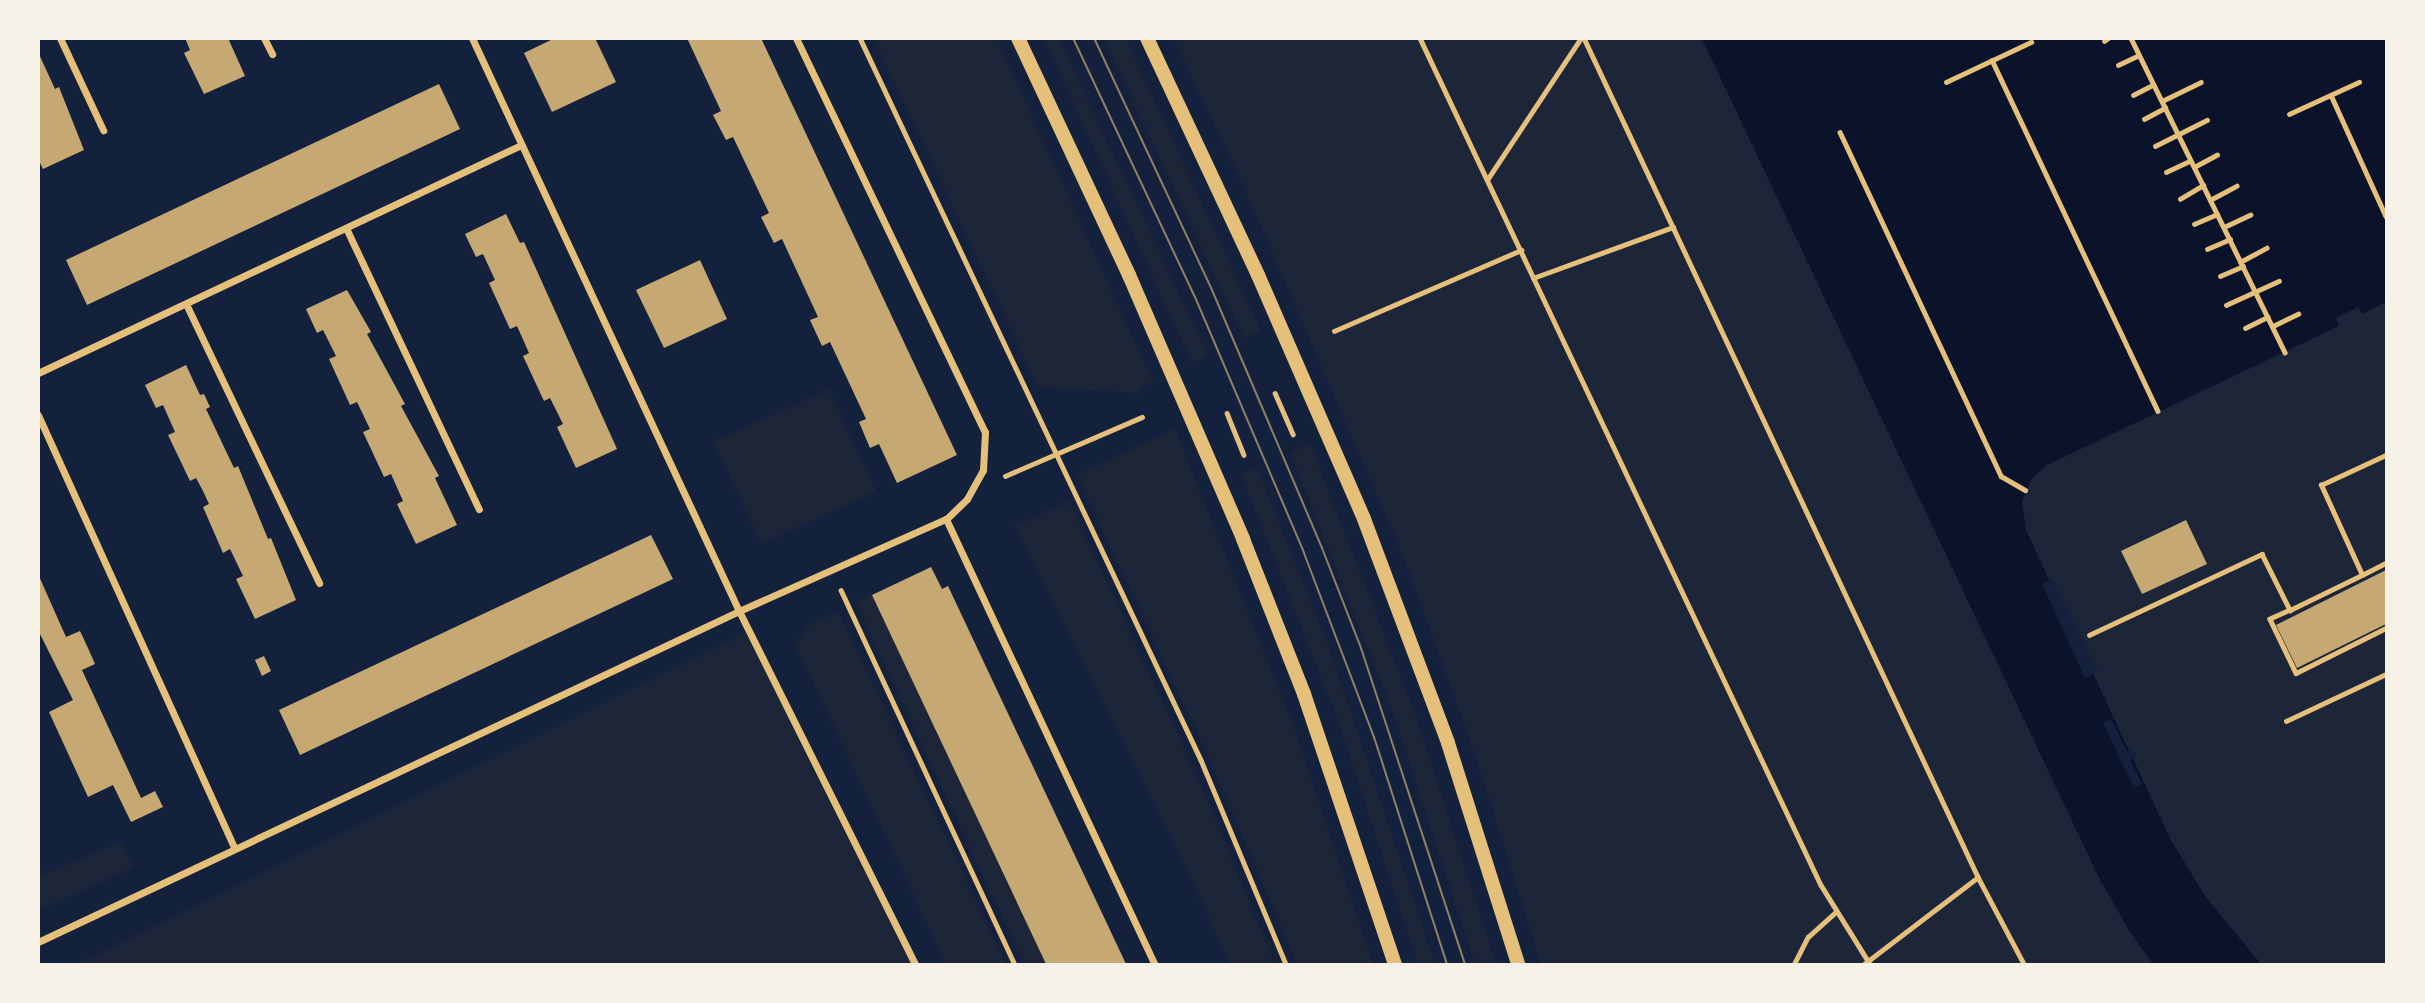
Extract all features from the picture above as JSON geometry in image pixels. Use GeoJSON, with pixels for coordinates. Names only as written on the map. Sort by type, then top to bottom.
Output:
{"type":"FeatureCollection","features":[{"type":"Feature","properties":{"kind":"main road"},"geometry":{"type":"LineString","coordinates":[[1018,38],[1129,275],[1243,539],[1304,694],[1395,964]]}},
{"type":"Feature","properties":{"kind":"main road"},"geometry":{"type":"LineString","coordinates":[[1147,38],[1258,275],[1364,519],[1448,743],[1518,964]]}},
{"type":"Feature","properties":{"kind":"street"},"geometry":{"type":"LineString","coordinates":[[60,38],[103,130]]}},
{"type":"Feature","properties":{"kind":"street"},"geometry":{"type":"LineString","coordinates":[[264,38],[272,54]]}},
{"type":"Feature","properties":{"kind":"street"},"geometry":{"type":"LineString","coordinates":[[472,38],[739,611],[915,964]]}},
{"type":"Feature","properties":{"kind":"street"},"geometry":{"type":"LineString","coordinates":[[38,942],[234,847],[739,611],[946,519],[974,486],[984,470],[985,432],[796,38]]}},
{"type":"Feature","properties":{"kind":"street"},"geometry":{"type":"LineString","coordinates":[[38,373],[187,306],[521,145]]}},
{"type":"Feature","properties":{"kind":"street"},"geometry":{"type":"LineString","coordinates":[[346,228],[479,509]]}},
{"type":"Feature","properties":{"kind":"street"},"geometry":{"type":"LineString","coordinates":[[187,306],[319,583]]}},
{"type":"Feature","properties":{"kind":"street"},"geometry":{"type":"LineString","coordinates":[[38,415],[234,847]]}},
{"type":"Feature","properties":{"kind":"street"},"geometry":{"type":"LineString","coordinates":[[946,519],[1154,964]]}},
{"type":"Feature","properties":{"kind":"path"},"geometry":{"type":"LineString","coordinates":[[860,38],[1059,454],[1201,760],[1286,964]]}},
{"type":"Feature","properties":{"kind":"path"},"geometry":{"type":"LineString","coordinates":[[1420,38],[1836,912],[1867,963],[1978,877]]}},
{"type":"Feature","properties":{"kind":"path"},"geometry":{"type":"LineString","coordinates":[[1487,180],[1582,38]]}},
{"type":"Feature","properties":{"kind":"path"},"geometry":{"type":"LineString","coordinates":[[1582,38],[1978,877],[2024,964]]}},
{"type":"Feature","properties":{"kind":"path"},"geometry":{"type":"LineString","coordinates":[[2131,38],[2285,352]]}},
{"type":"Feature","properties":{"kind":"path"},"geometry":{"type":"LineString","coordinates":[[1946,82],[2031,42]]}},
{"type":"Feature","properties":{"kind":"path"},"geometry":{"type":"LineString","coordinates":[[2118,65],[2139,55]]}},
{"type":"Feature","properties":{"kind":"path"},"geometry":{"type":"LineString","coordinates":[[1992,60],[2158,411]]}},
{"type":"Feature","properties":{"kind":"path"},"geometry":{"type":"LineString","coordinates":[[2161,101],[2201,82]]}},
{"type":"Feature","properties":{"kind":"path"},"geometry":{"type":"LineString","coordinates":[[2289,114],[2359,82]]}},
{"type":"Feature","properties":{"kind":"path"},"geometry":{"type":"LineString","coordinates":[[2133,95],[2153,85]]}},
{"type":"Feature","properties":{"kind":"path"},"geometry":{"type":"LineString","coordinates":[[2331,95],[2386,216]]}},
{"type":"Feature","properties":{"kind":"path"},"geometry":{"type":"LineString","coordinates":[[2144,119],[2165,108]]}},
{"type":"Feature","properties":{"kind":"path"},"geometry":{"type":"LineString","coordinates":[[2155,146],[2207,120]]}},
{"type":"Feature","properties":{"kind":"path"},"geometry":{"type":"LineString","coordinates":[[1840,132],[2001,476],[2025,490]]}},
{"type":"Feature","properties":{"kind":"path"},"geometry":{"type":"LineString","coordinates":[[2194,167],[2217,155]]}},
{"type":"Feature","properties":{"kind":"path"},"geometry":{"type":"LineString","coordinates":[[2166,172],[2190,161]]}},
{"type":"Feature","properties":{"kind":"path"},"geometry":{"type":"LineString","coordinates":[[2180,198],[2203,185]]}},
{"type":"Feature","properties":{"kind":"path"},"geometry":{"type":"LineString","coordinates":[[2210,200],[2236,186]]}},
{"type":"Feature","properties":{"kind":"path"},"geometry":{"type":"LineString","coordinates":[[2194,224],[2217,214]]}},
{"type":"Feature","properties":{"kind":"path"},"geometry":{"type":"LineString","coordinates":[[2224,227],[2250,215]]}},
{"type":"Feature","properties":{"kind":"path"},"geometry":{"type":"LineString","coordinates":[[1533,278],[1673,227]]}},
{"type":"Feature","properties":{"kind":"path"},"geometry":{"type":"LineString","coordinates":[[2207,249],[2230,239]]}},
{"type":"Feature","properties":{"kind":"path"},"geometry":{"type":"LineString","coordinates":[[2220,276],[2266,248]]}},
{"type":"Feature","properties":{"kind":"path"},"geometry":{"type":"LineString","coordinates":[[1334,331],[1521,250]]}},
{"type":"Feature","properties":{"kind":"path"},"geometry":{"type":"LineString","coordinates":[[2226,305],[2279,281]]}},
{"type":"Feature","properties":{"kind":"path"},"geometry":{"type":"LineString","coordinates":[[2273,326],[2298,314]]}},
{"type":"Feature","properties":{"kind":"path"},"geometry":{"type":"LineString","coordinates":[[2245,328],[2268,317]]}},
{"type":"Feature","properties":{"kind":"path"},"geometry":{"type":"LineString","coordinates":[[1275,393],[1293,434]]}},
{"type":"Feature","properties":{"kind":"path"},"geometry":{"type":"LineString","coordinates":[[1227,413],[1244,455]]}},
{"type":"Feature","properties":{"kind":"path"},"geometry":{"type":"LineString","coordinates":[[974,486],[1059,454],[1142,417]]}},
{"type":"Feature","properties":{"kind":"path"},"geometry":{"type":"LineString","coordinates":[[2362,575],[2321,485],[2386,455]]}},
{"type":"Feature","properties":{"kind":"path"},"geometry":{"type":"LineString","coordinates":[[2088,635],[2262,554],[2290,610]]}},
{"type":"Feature","properties":{"kind":"path"},"geometry":{"type":"LineString","coordinates":[[2386,563],[2270,619],[2296,673],[2386,628]]}},
{"type":"Feature","properties":{"kind":"path"},"geometry":{"type":"LineString","coordinates":[[832,570],[1015,964]]}},
{"type":"Feature","properties":{"kind":"path"},"geometry":{"type":"LineString","coordinates":[[2286,721],[2386,674]]}},
{"type":"Feature","properties":{"kind":"path"},"geometry":{"type":"LineString","coordinates":[[1794,964],[1808,937],[1836,912]]}},
{"type":"Feature","properties":{"kind":"shaded area"},"geometry":{"type":"Polygon","coordinates":[[[874,39],[997,39],[1153,382],[1138,389],[1140,393],[1038,387],[874,39]]]}},
{"type":"Feature","properties":{"kind":"shaded area"},"geometry":{"type":"Polygon","coordinates":[[[1044,39],[1059,39],[1208,355],[1192,363],[1044,39]]]}},
{"type":"Feature","properties":{"kind":"shaded area"},"geometry":{"type":"Polygon","coordinates":[[[1104,39],[1126,39],[1261,331],[1244,338],[1104,39]]]}},
{"type":"Feature","properties":{"kind":"shaded area"},"geometry":{"type":"Polygon","coordinates":[[[1174,39],[2386,39],[2386,964],[1541,964],[1476,757],[1402,553],[1247,194],[1174,39]]]}},
{"type":"Feature","properties":{"kind":"shaded area"},"geometry":{"type":"Polygon","coordinates":[[[1702,39],[2386,39],[2386,302],[2362,314],[2358,307],[2336,318],[2339,326],[2045,466],[2031,480],[2022,501],[2026,530],[2171,840],[2205,896],[2261,964],[2153,964],[2130,932],[2098,876],[1702,39]]]}},
{"type":"Feature","properties":{"kind":"shaded area"},"geometry":{"type":"Polygon","coordinates":[[[829,389],[876,491],[761,544],[714,442],[829,389]]]}},
{"type":"Feature","properties":{"kind":"shaded area"},"geometry":{"type":"Polygon","coordinates":[[[1175,429],[1294,728],[1373,964],[1297,964],[1208,756],[1077,475],[1175,429]]]}},
{"type":"Feature","properties":{"kind":"shaded area"},"geometry":{"type":"Polygon","coordinates":[[[1310,444],[1414,711],[1496,964],[1475,964],[1392,710],[1290,452],[1310,444]]]}},
{"type":"Feature","properties":{"kind":"shaded area"},"geometry":{"type":"Polygon","coordinates":[[[1257,468],[1329,647],[1435,964],[1418,964],[1336,715],[1241,475],[1257,468]]]}},
{"type":"Feature","properties":{"kind":"shaded area"},"geometry":{"type":"Polygon","coordinates":[[[1069,501],[1201,785],[1275,964],[1230,964],[1183,860],[1015,526],[1069,501]]]}},
{"type":"Feature","properties":{"kind":"shaded area"},"geometry":{"type":"Polygon","coordinates":[[[873,593],[1048,964],[1024,964],[856,603],[873,593]]]}},
{"type":"Feature","properties":{"kind":"shaded area"},"geometry":{"type":"Polygon","coordinates":[[[838,611],[1006,964],[946,964],[795,644],[808,626],[838,611]]]}},
{"type":"Feature","properties":{"kind":"shaded area"},"geometry":{"type":"Polygon","coordinates":[[[750,631],[911,964],[78,964],[750,631]]]}},
{"type":"Feature","properties":{"kind":"shaded area"},"geometry":{"type":"Polygon","coordinates":[[[120,842],[134,867],[39,910],[39,868],[43,875],[120,842]]]}},
{"type":"Feature","properties":{"kind":"pier"},"geometry":{"type":"Polygon","coordinates":[[[2052,579],[2098,672],[2085,678],[2042,584],[2052,579]]]}},
{"type":"Feature","properties":{"kind":"pier"},"geometry":{"type":"Polygon","coordinates":[[[2111,719],[2127,752],[2134,749],[2137,756],[2130,760],[2142,784],[2134,788],[2103,723],[2111,719]]]}},
{"type":"Feature","properties":{"kind":"building"},"geometry":{"type":"Polygon","coordinates":[[[185,38],[228,38],[245,76],[204,94],[184,53],[190,50],[185,38]]]}},
{"type":"Feature","properties":{"kind":"building"},"geometry":{"type":"Polygon","coordinates":[[[555,38],[595,38],[616,82],[552,112],[524,53],[555,38]]]}},
{"type":"Feature","properties":{"kind":"building"},"geometry":{"type":"Polygon","coordinates":[[[687,38],[761,38],[957,455],[897,483],[879,444],[870,448],[859,422],[866,419],[830,342],[822,346],[810,320],[818,317],[782,239],[774,243],[761,217],[769,213],[733,137],[726,140],[713,115],[721,111],[687,38]]]}},
{"type":"Feature","properties":{"kind":"building"},"geometry":{"type":"Polygon","coordinates":[[[38,52],[55,89],[59,87],[84,150],[43,169],[38,159],[38,52]]]}},
{"type":"Feature","properties":{"kind":"building"},"geometry":{"type":"Polygon","coordinates":[[[439,84],[460,129],[87,305],[66,260],[439,84]]]}},
{"type":"Feature","properties":{"kind":"building"},"geometry":{"type":"Polygon","coordinates":[[[506,214],[520,243],[524,242],[617,449],[576,468],[557,427],[563,424],[550,398],[544,401],[523,356],[529,353],[517,326],[510,329],[489,283],[495,280],[483,254],[476,257],[465,234],[506,214]]]}},
{"type":"Feature","properties":{"kind":"building"},"geometry":{"type":"Polygon","coordinates":[[[700,260],[727,319],[664,348],[636,290],[700,260]]]}},
{"type":"Feature","properties":{"kind":"building"},"geometry":{"type":"Polygon","coordinates":[[[347,290],[371,332],[367,334],[405,404],[401,406],[439,476],[435,478],[457,525],[416,544],[397,504],[403,501],[391,474],[384,477],[363,432],[370,429],[357,402],[350,405],[329,359],[336,356],[323,330],[317,333],[306,309],[347,290]]]}},
{"type":"Feature","properties":{"kind":"building"},"geometry":{"type":"Polygon","coordinates":[[[186,365],[200,395],[204,394],[210,407],[206,409],[234,468],[238,466],[296,600],[255,619],[236,579],[243,576],[230,549],[223,553],[203,507],[209,504],[203,491],[196,478],[190,481],[168,435],[175,432],[163,405],[156,408],[145,385],[186,365]]]}},
{"type":"Feature","properties":{"kind":"building"},"geometry":{"type":"Polygon","coordinates":[[[2186,520],[2207,564],[2142,594],[2121,551],[2186,520]]]}},
{"type":"Feature","properties":{"kind":"building"},"geometry":{"type":"Polygon","coordinates":[[[651,535],[673,579],[300,755],[279,710],[651,535]]]}},
{"type":"Feature","properties":{"kind":"building"},"geometry":{"type":"Polygon","coordinates":[[[931,567],[942,589],[948,586],[1126,964],[1046,964],[872,595],[931,567]]]}},
{"type":"Feature","properties":{"kind":"building"},"geometry":{"type":"Polygon","coordinates":[[[2386,570],[2386,624],[2297,668],[2276,625],[2386,570]]]}},
{"type":"Feature","properties":{"kind":"building"},"geometry":{"type":"Polygon","coordinates":[[[38,574],[66,637],[80,631],[88,648],[95,664],[82,670],[141,798],[155,791],[163,807],[131,822],[113,785],[88,797],[49,712],[73,700],[38,630],[38,574]]]}},
{"type":"Feature","properties":{"kind":"building"},"geometry":{"type":"Polygon","coordinates":[[[264,656],[271,671],[262,676],[255,660],[264,656]]]}},
{"type":"Feature","properties":{"kind":"tram line"},"geometry":{"type":"LineString","coordinates":[[1073,38],[1195,297],[1304,553],[1374,737],[1447,964]]}},
{"type":"Feature","properties":{"kind":"tram line"},"geometry":{"type":"LineString","coordinates":[[1094,38],[1212,290],[1322,548],[1361,648],[1465,964]]}}]}
